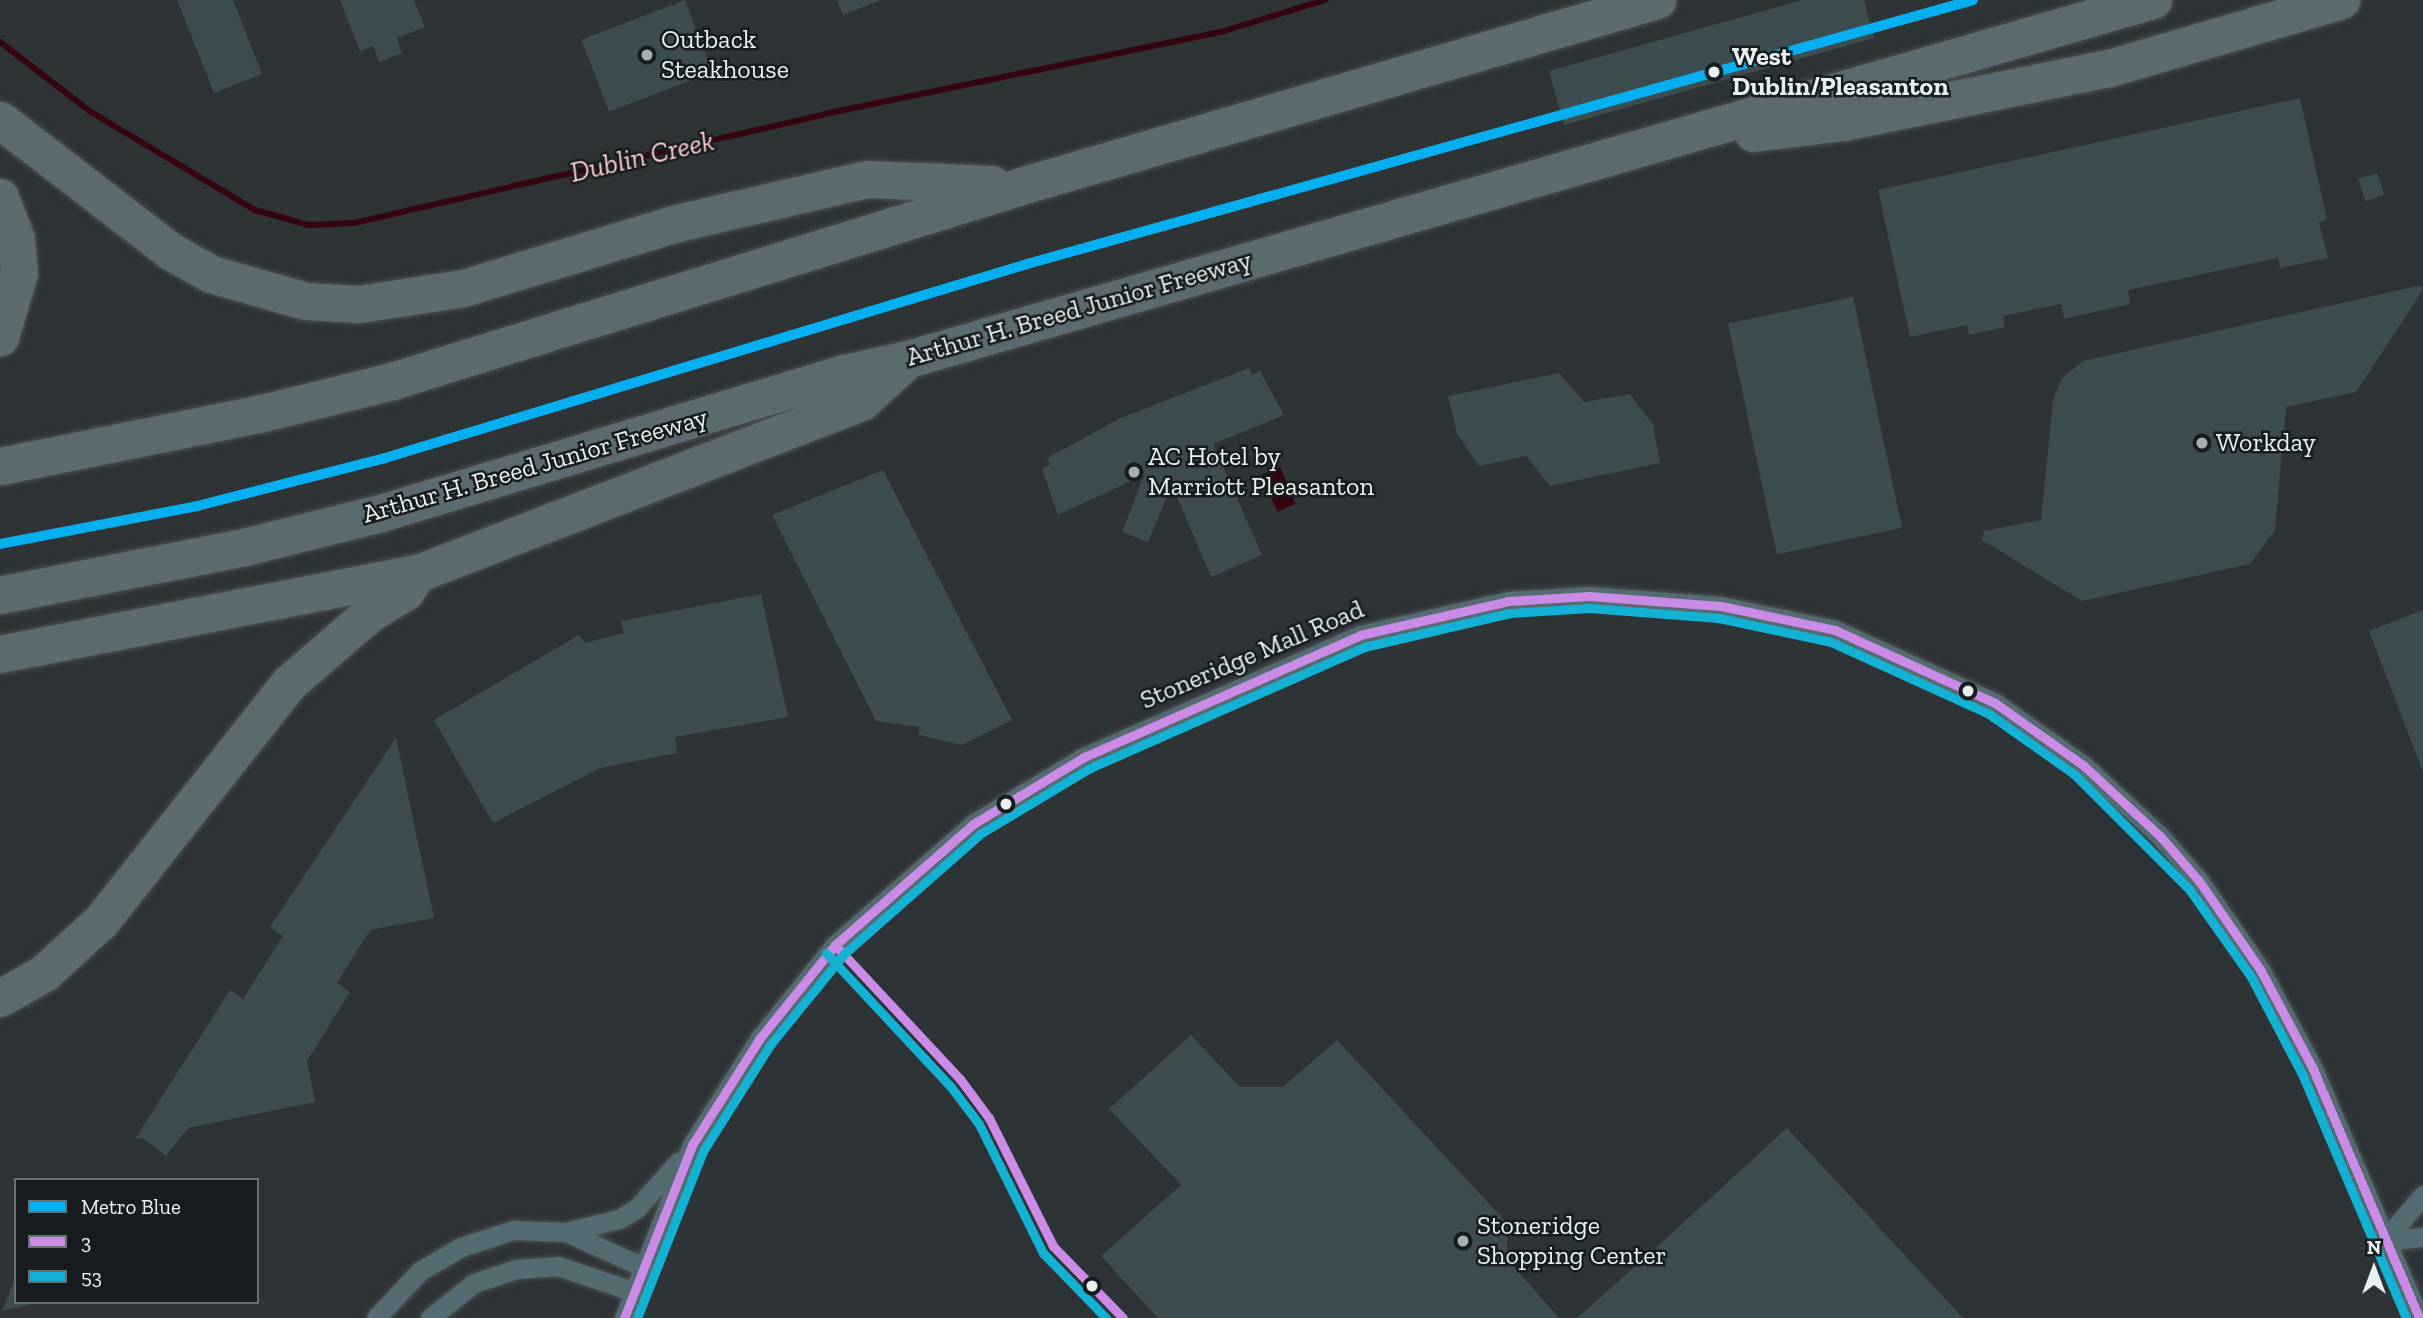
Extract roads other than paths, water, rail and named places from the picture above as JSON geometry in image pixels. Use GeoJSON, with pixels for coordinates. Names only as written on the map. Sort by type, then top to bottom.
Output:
{"type":"FeatureCollection","features":[{"type":"Feature","properties":{"kind":"highway"},"geometry":{"type":"LineString","coordinates":[[0,466],[258,414],[392,381],[1021,186],[1657,0]]}},
{"type":"Feature","properties":{"kind":"highway","name":"Arthur H. Breed Junior Freeway"},"geometry":{"type":"LineString","coordinates":[[0,595],[244,547],[384,512],[845,373],[908,359],[2153,0]]}},
{"type":"Feature","properties":{"kind":"highway"},"geometry":{"type":"LineString","coordinates":[[1637,148],[1843,122],[2069,76],[2341,0]]}},
{"type":"Feature","properties":{"kind":"highway"},"geometry":{"type":"LineString","coordinates":[[0,120],[170,251],[211,274],[306,301],[359,304],[463,288],[673,224],[867,179],[1021,186]]}},
{"type":"Feature","properties":{"kind":"highway"},"geometry":{"type":"LineString","coordinates":[[0,197],[16,239],[19,273],[0,337]]}},
{"type":"Feature","properties":{"kind":"highway"},"geometry":{"type":"LineString","coordinates":[[0,654],[418,573],[861,402],[908,359]]}},
{"type":"Feature","properties":{"kind":"highway"},"geometry":{"type":"LineString","coordinates":[[0,998],[44,973],[101,921],[289,682],[370,613],[405,592],[418,573]]}},
{"type":"Feature","properties":{"kind":"street","name":"Stoneridge Mall Road"},"geometry":{"type":"LineString","coordinates":[[624,1318],[632,1291],[692,1145],[761,1038],[835,945],[925,860],[1024,789],[1148,727],[1360,635],[1508,601],[1657,598],[1785,618],[1878,647],[1995,703],[2082,765],[2160,836],[2261,971],[2312,1069],[2419,1318]]}},
{"type":"Feature","properties":{"kind":"street"},"geometry":{"type":"LineString","coordinates":[[376,1318],[420,1271],[461,1247],[513,1230],[566,1231],[596,1226],[637,1208],[692,1145]]}},
{"type":"Feature","properties":{"kind":"street"},"geometry":{"type":"LineString","coordinates":[[2384,1241],[2423,1195]]}},
{"type":"Feature","properties":{"kind":"street"},"geometry":{"type":"LineString","coordinates":[[566,1231],[642,1266]]}},
{"type":"Feature","properties":{"kind":"street"},"geometry":{"type":"LineString","coordinates":[[2384,1241],[2423,1237]]}},
{"type":"Feature","properties":{"kind":"street"},"geometry":{"type":"LineString","coordinates":[[430,1318],[474,1283],[516,1269],[558,1266],[632,1291]]}},
{"type":"Feature","properties":{"kind":"waterway","name":"Dublin Creek"},"geometry":{"type":"LineString","coordinates":[[0,42],[91,112],[255,210],[308,225],[354,223],[839,111],[1224,31],[1325,0]]}},
{"type":"Feature","properties":{"kind":"metro line","name":"Blue"},"geometry":{"type":"LineString","coordinates":[[0,544],[197,506],[385,458],[1027,264],[1973,0]]}},
{"type":"Feature","properties":{"kind":"place","name":"Outback Steakhouse"},"geometry":{"type":"Point","coordinates":[647,55]}},
{"type":"Feature","properties":{"kind":"place","name":"West Dublin/Pleasanton"},"geometry":{"type":"Point","coordinates":[1714,72]}},
{"type":"Feature","properties":{"kind":"place","name":"Workday"},"geometry":{"type":"Point","coordinates":[2202,443]}},
{"type":"Feature","properties":{"kind":"place","name":"AC Hotel by Marriott Pleasanton"},"geometry":{"type":"Point","coordinates":[1134,472]}},
{"type":"Feature","properties":{"kind":"place","name":"Stoneridge Shopping Center"},"geometry":{"type":"Point","coordinates":[1463,1241]}}]}
